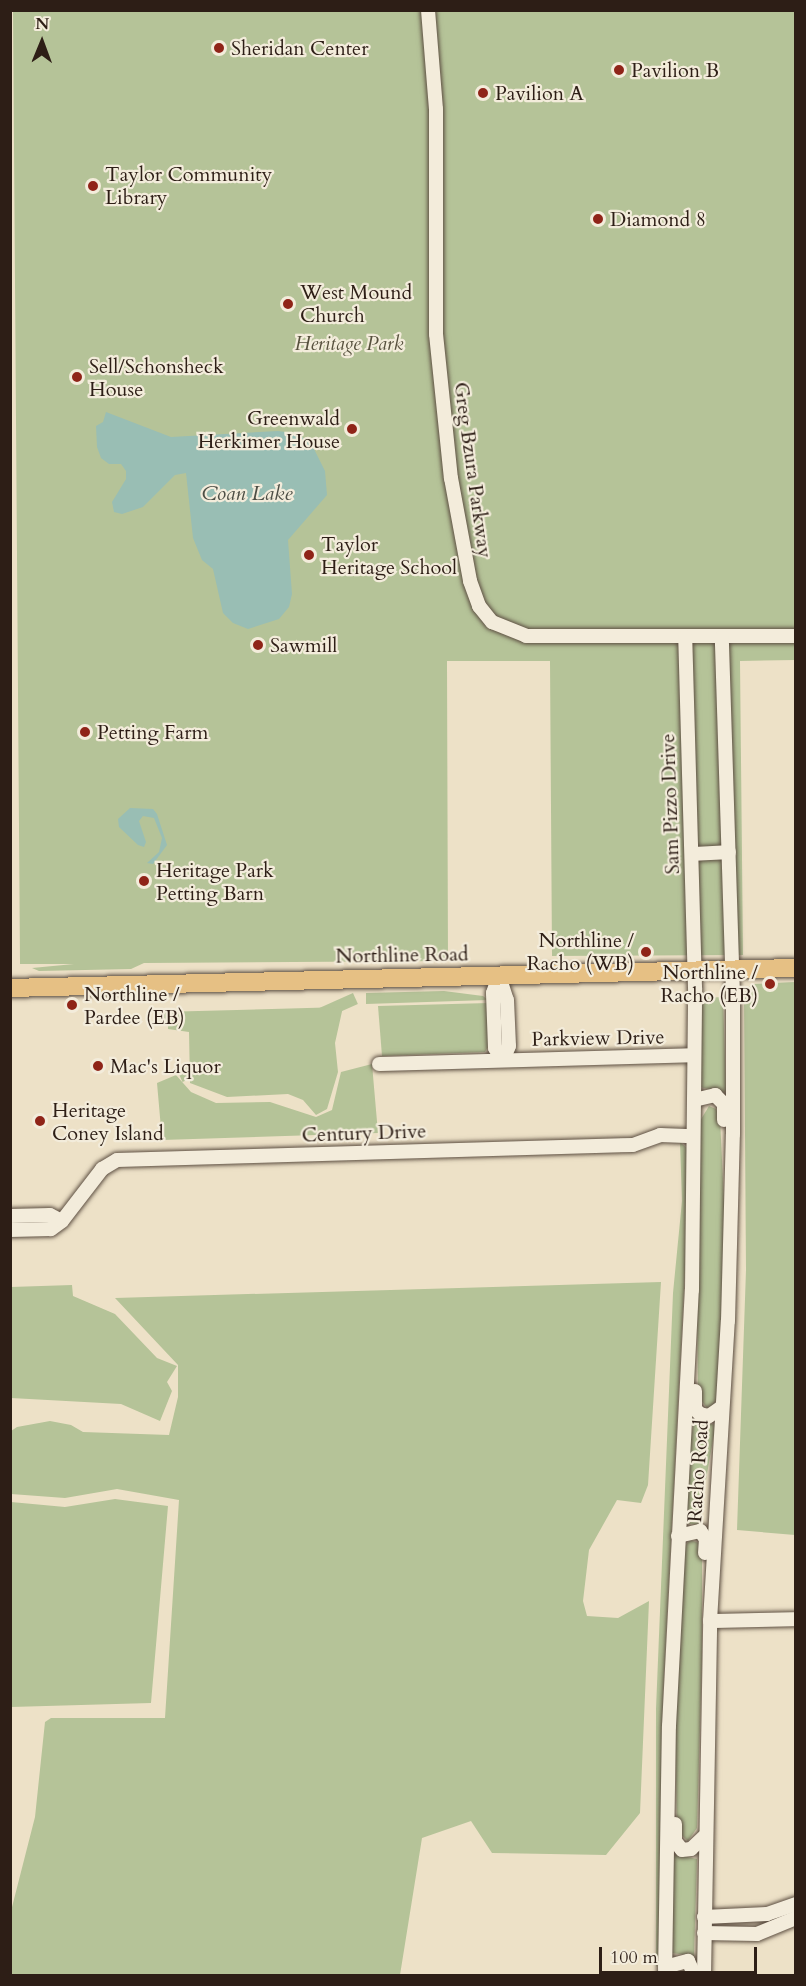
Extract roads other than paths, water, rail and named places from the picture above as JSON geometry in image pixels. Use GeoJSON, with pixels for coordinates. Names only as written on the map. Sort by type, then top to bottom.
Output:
{"type":"FeatureCollection","features":[{"type":"Feature","properties":{"kind":"main road","name":"Northline Road"},"geometry":{"type":"LineString","coordinates":[[10,988],[795,968]]}},
{"type":"Feature","properties":{"kind":"street","name":"Greg Bzura Parkway"},"geometry":{"type":"LineString","coordinates":[[428,10],[436,109],[435,334],[451,478],[474,595],[492,622],[512,633],[540,637],[795,636]]}},
{"type":"Feature","properties":{"kind":"street","name":"Sam Pizzo Drive"},"geometry":{"type":"LineString","coordinates":[[685,637],[695,970]]}},
{"type":"Feature","properties":{"kind":"street"},"geometry":{"type":"LineString","coordinates":[[722,637],[732,969]]}},
{"type":"Feature","properties":{"kind":"street"},"geometry":{"type":"LineString","coordinates":[[692,854],[729,852]]}},
{"type":"Feature","properties":{"kind":"street","name":"Racho Road"},"geometry":{"type":"LineString","coordinates":[[704,1976],[704,1837],[710,1621],[730,1224],[732,969]]}},
{"type":"Feature","properties":{"kind":"street","name":"Racho Road"},"geometry":{"type":"LineString","coordinates":[[665,1971],[669,1726],[692,1305],[695,970]]}},
{"type":"Feature","properties":{"kind":"street"},"geometry":{"type":"LineString","coordinates":[[499,976],[493,993],[495,1048],[503,1060]]}},
{"type":"Feature","properties":{"kind":"street","name":"Parkview Drive"},"geometry":{"type":"LineString","coordinates":[[379,1064],[694,1055]]}},
{"type":"Feature","properties":{"kind":"street"},"geometry":{"type":"LineString","coordinates":[[693,1100],[716,1095],[724,1104],[724,1163],[730,1224]]}},
{"type":"Feature","properties":{"kind":"street","name":"Century Drive"},"geometry":{"type":"LineString","coordinates":[[62,1221],[102,1169],[117,1160],[633,1145],[660,1135],[693,1136]]}},
{"type":"Feature","properties":{"kind":"street"},"geometry":{"type":"LineString","coordinates":[[10,1216],[50,1215],[62,1221],[51,1229],[10,1230]]}},
{"type":"Feature","properties":{"kind":"street"},"geometry":{"type":"LineString","coordinates":[[692,1305],[698,1353],[695,1410],[709,1416],[722,1407]]}},
{"type":"Feature","properties":{"kind":"street"},"geometry":{"type":"LineString","coordinates":[[678,1536],[693,1530],[700,1531],[706,1539],[703,1591],[709,1651]]}},
{"type":"Feature","properties":{"kind":"street"},"geometry":{"type":"LineString","coordinates":[[710,1621],[795,1619]]}},
{"type":"Feature","properties":{"kind":"street"},"geometry":{"type":"LineString","coordinates":[[669,1726],[675,1782],[675,1841],[682,1850],[692,1849],[704,1837]]}},
{"type":"Feature","properties":{"kind":"street"},"geometry":{"type":"LineString","coordinates":[[704,1917],[767,1914],[795,1904]]}},
{"type":"Feature","properties":{"kind":"street"},"geometry":{"type":"LineString","coordinates":[[767,1914],[772,1931]]}},
{"type":"Feature","properties":{"kind":"street"},"geometry":{"type":"LineString","coordinates":[[704,1933],[747,1935],[772,1931],[795,1918]]}},
{"type":"Feature","properties":{"kind":"street"},"geometry":{"type":"LineString","coordinates":[[665,1971],[688,1961],[695,1976]]}},
{"type":"Feature","properties":{"kind":"water","name":"Coan Lake"},"geometry":{"type":"Polygon","coordinates":[[[106,412],[171,437],[278,431],[299,434],[313,447],[325,471],[327,495],[288,540],[292,594],[289,607],[279,619],[248,629],[233,623],[223,613],[213,569],[202,560],[193,538],[186,473],[175,475],[143,507],[122,514],[114,512],[112,502],[126,479],[126,471],[121,464],[109,464],[101,458],[97,447],[96,426],[103,422],[106,412]]]}},
{"type":"Feature","properties":{"kind":"water"},"geometry":{"type":"Polygon","coordinates":[[[130,808],[153,809],[157,814],[167,845],[153,864],[147,863],[159,852],[162,838],[154,818],[143,816],[139,821],[146,842],[144,847],[138,845],[119,827],[118,819],[130,808]]]}},
{"type":"Feature","properties":{"kind":"place","name":"Sheridan Center"},"geometry":{"type":"Point","coordinates":[219,48]}},
{"type":"Feature","properties":{"kind":"place","name":"Pavilion B"},"geometry":{"type":"Point","coordinates":[619,70]}},
{"type":"Feature","properties":{"kind":"place","name":"Pavilion A"},"geometry":{"type":"Point","coordinates":[483,93]}},
{"type":"Feature","properties":{"kind":"place","name":"Taylor Community Library"},"geometry":{"type":"Point","coordinates":[93,186]}},
{"type":"Feature","properties":{"kind":"place","name":"Diamond 8"},"geometry":{"type":"Point","coordinates":[598,219]}},
{"type":"Feature","properties":{"kind":"place","name":"West Mound Church"},"geometry":{"type":"Point","coordinates":[288,304]}},
{"type":"Feature","properties":{"kind":"place","name":"Sell/Schonsheck House"},"geometry":{"type":"Point","coordinates":[77,377]}},
{"type":"Feature","properties":{"kind":"place","name":"Greenwald Herkimer House"},"geometry":{"type":"Point","coordinates":[352,429]}},
{"type":"Feature","properties":{"kind":"place","name":"Taylor Heritage School"},"geometry":{"type":"Point","coordinates":[309,555]}},
{"type":"Feature","properties":{"kind":"place","name":"Sawmill"},"geometry":{"type":"Point","coordinates":[258,645]}},
{"type":"Feature","properties":{"kind":"place","name":"Petting Farm"},"geometry":{"type":"Point","coordinates":[85,732]}},
{"type":"Feature","properties":{"kind":"place","name":"Heritage Park Petting Barn"},"geometry":{"type":"Point","coordinates":[144,881]}},
{"type":"Feature","properties":{"kind":"place","name":"Northline / Racho (WB)"},"geometry":{"type":"Point","coordinates":[646,952]}},
{"type":"Feature","properties":{"kind":"place","name":"Northline / Racho (EB)"},"geometry":{"type":"Point","coordinates":[770,984]}},
{"type":"Feature","properties":{"kind":"place","name":"Northline / Pardee (EB)"},"geometry":{"type":"Point","coordinates":[72,1005]}},
{"type":"Feature","properties":{"kind":"place","name":"Mac's Liquor"},"geometry":{"type":"Point","coordinates":[98,1066]}},
{"type":"Feature","properties":{"kind":"place","name":"Heritage Coney Island"},"geometry":{"type":"Point","coordinates":[40,1121]}},
{"type":"Feature","properties":{"kind":"park label","name":"Heritage Park"},"geometry":{"type":"Point","coordinates":[349,343]}}]}
